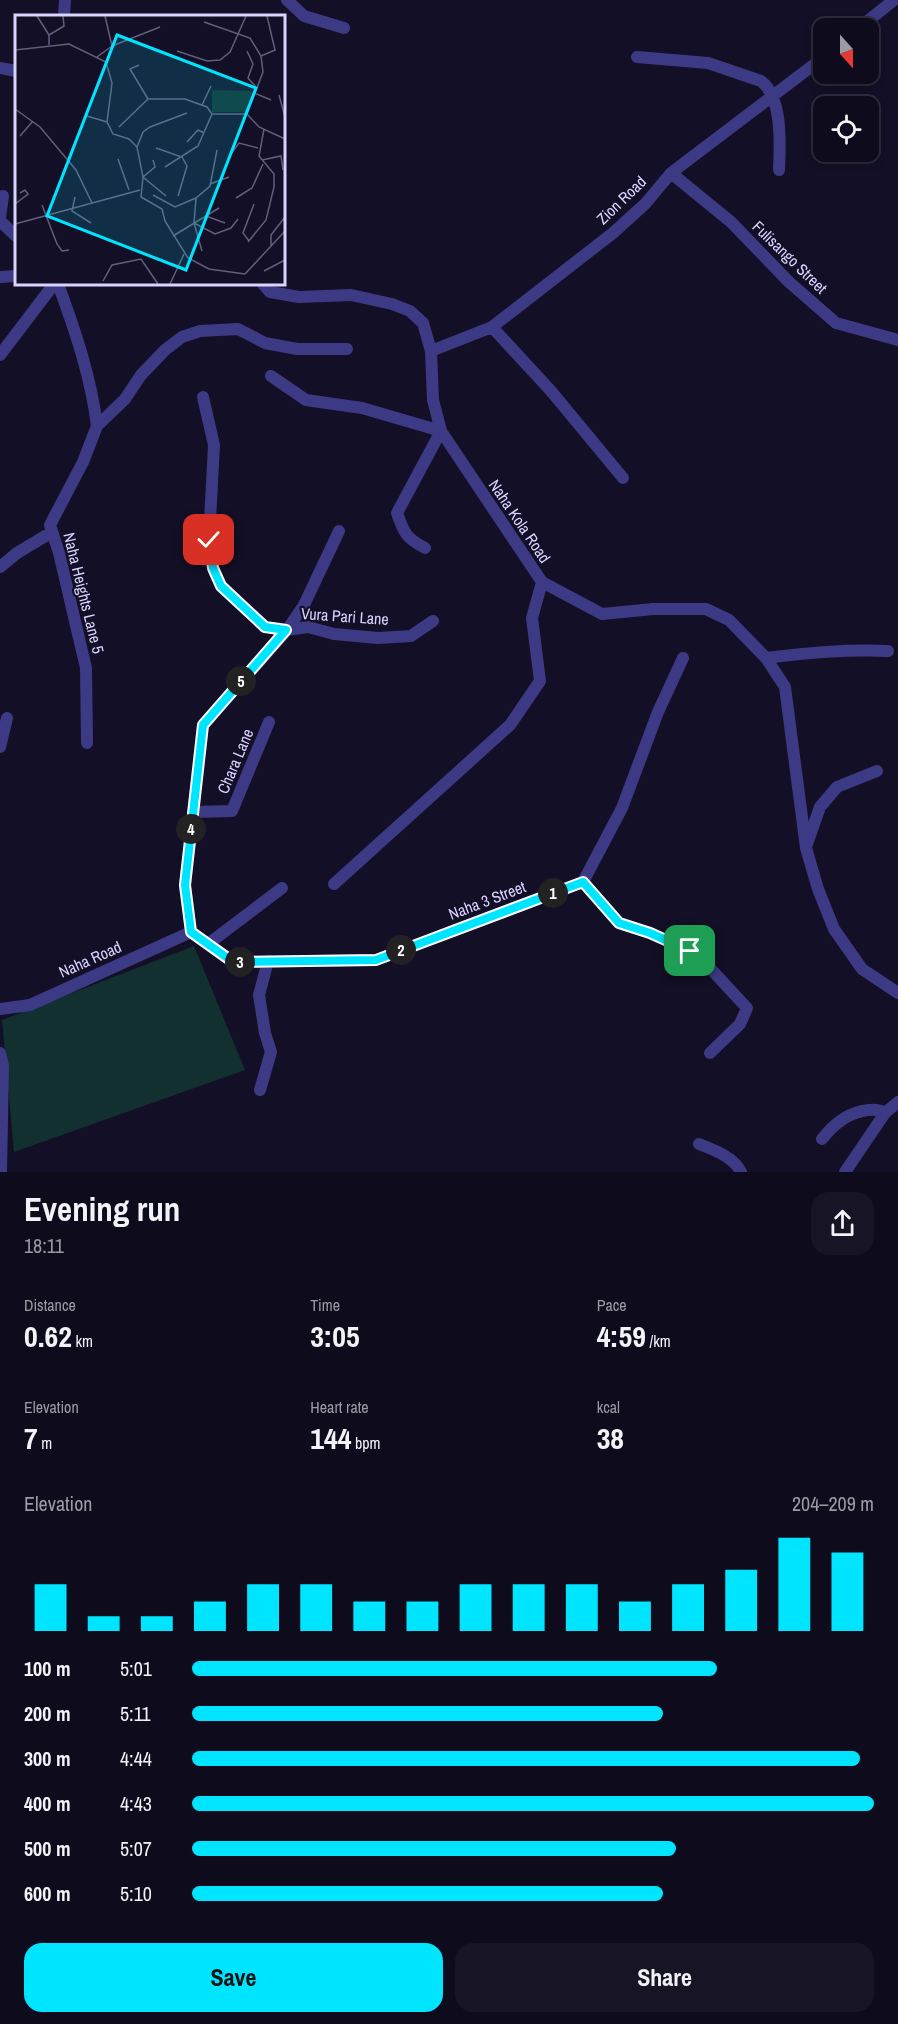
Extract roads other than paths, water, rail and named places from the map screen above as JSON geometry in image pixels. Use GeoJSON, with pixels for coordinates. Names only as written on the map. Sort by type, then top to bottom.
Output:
{"type":"FeatureCollection","features":[{"type":"Feature","properties":{"kind":"street"},"geometry":{"type":"LineString","coordinates":[[64,15],[65,0]]}},
{"type":"Feature","properties":{"kind":"street"},"geometry":{"type":"LineString","coordinates":[[287,0],[304,16],[344,28]]}},
{"type":"Feature","properties":{"kind":"street"},"geometry":{"type":"LineString","coordinates":[[872,18],[894,0],[898,5]]}},
{"type":"Feature","properties":{"kind":"street"},"geometry":{"type":"LineString","coordinates":[[637,57],[708,63],[761,81],[773,95],[780,137],[779,170]]}},
{"type":"Feature","properties":{"kind":"street","name":"Zion Road"},"geometry":{"type":"LineString","coordinates":[[431,351],[492,327],[613,233],[645,204],[671,173],[813,65]]}},
{"type":"Feature","properties":{"kind":"street"},"geometry":{"type":"LineString","coordinates":[[0,68],[15,71]]}},
{"type":"Feature","properties":{"kind":"street","name":"Fulisango Street"},"geometry":{"type":"LineString","coordinates":[[671,173],[731,222],[789,282],[836,323],[898,340]]}},
{"type":"Feature","properties":{"kind":"street"},"geometry":{"type":"LineString","coordinates":[[3,196],[0,219],[15,235]]}},
{"type":"Feature","properties":{"kind":"street"},"geometry":{"type":"LineString","coordinates":[[2,348],[55,285]]}},
{"type":"Feature","properties":{"kind":"street"},"geometry":{"type":"LineString","coordinates":[[56,285],[73,324],[94,399],[97,426]]}},
{"type":"Feature","properties":{"kind":"street","name":"Naha Kola Road"},"geometry":{"type":"LineString","coordinates":[[264,285],[270,292],[299,297],[351,295],[392,304],[410,310],[423,323],[431,351],[433,400],[441,431],[542,582],[602,614],[653,609],[706,609],[729,620],[766,658],[785,687],[806,848],[818,889],[834,929],[862,969],[898,993]]}},
{"type":"Feature","properties":{"kind":"street"},"geometry":{"type":"LineString","coordinates":[[492,327],[551,391],[623,478]]}},
{"type":"Feature","properties":{"kind":"street"},"geometry":{"type":"LineString","coordinates":[[97,426],[125,399],[141,375],[165,350],[182,337],[200,331],[238,329],[265,343],[297,349],[347,349]]}},
{"type":"Feature","properties":{"kind":"street"},"geometry":{"type":"LineString","coordinates":[[271,376],[306,400],[362,408],[441,431],[397,513],[403,530],[411,540],[425,548]]}},
{"type":"Feature","properties":{"kind":"street"},"geometry":{"type":"LineString","coordinates":[[203,397],[214,445],[209,540],[213,568],[221,586],[265,627],[286,630]]}},
{"type":"Feature","properties":{"kind":"street","name":"Naha Heights Lane 5"},"geometry":{"type":"LineString","coordinates":[[87,743],[86,668],[59,553],[50,525],[83,462],[97,426]]}},
{"type":"Feature","properties":{"kind":"street"},"geometry":{"type":"LineString","coordinates":[[191,932],[185,885],[203,725],[286,630],[304,605],[339,531]]}},
{"type":"Feature","properties":{"kind":"street"},"geometry":{"type":"LineString","coordinates":[[0,567],[17,552],[52,532]]}},
{"type":"Feature","properties":{"kind":"street"},"geometry":{"type":"LineString","coordinates":[[334,884],[510,725],[540,681],[532,618],[542,582]]}},
{"type":"Feature","properties":{"kind":"street","name":"Vura Pari Lane"},"geometry":{"type":"LineString","coordinates":[[286,630],[308,627],[334,634],[378,638],[411,636],[434,621]]}},
{"type":"Feature","properties":{"kind":"street"},"geometry":{"type":"LineString","coordinates":[[766,658],[822,651],[858,649],[888,651]]}},
{"type":"Feature","properties":{"kind":"street"},"geometry":{"type":"LineString","coordinates":[[683,658],[658,712],[622,808],[583,882],[619,923],[650,933],[690,951],[708,966],[747,1008],[741,1024],[710,1053]]}},
{"type":"Feature","properties":{"kind":"street"},"geometry":{"type":"LineString","coordinates":[[0,747],[7,718]]}},
{"type":"Feature","properties":{"kind":"street","name":"Chara Lane"},"geometry":{"type":"LineString","coordinates":[[193,812],[232,811],[269,722]]}},
{"type":"Feature","properties":{"kind":"street"},"geometry":{"type":"LineString","coordinates":[[806,848],[820,807],[837,786],[877,771]]}},
{"type":"Feature","properties":{"kind":"street","name":"Naha 3 Street"},"geometry":{"type":"LineString","coordinates":[[191,932],[233,962],[376,960],[583,882]]}},
{"type":"Feature","properties":{"kind":"street"},"geometry":{"type":"LineString","coordinates":[[208,944],[282,888]]}},
{"type":"Feature","properties":{"kind":"street","name":"Naha Road"},"geometry":{"type":"LineString","coordinates":[[0,1009],[30,1005],[191,932]]}},
{"type":"Feature","properties":{"kind":"street"},"geometry":{"type":"LineString","coordinates":[[260,1090],[271,1052],[265,1033],[259,995],[268,961]]}},
{"type":"Feature","properties":{"kind":"street"},"geometry":{"type":"LineString","coordinates":[[0,1053],[3,1066],[1,1172]]}},
{"type":"Feature","properties":{"kind":"street"},"geometry":{"type":"LineString","coordinates":[[844,1172],[885,1113],[898,1102]]}},
{"type":"Feature","properties":{"kind":"street"},"geometry":{"type":"LineString","coordinates":[[822,1139],[839,1122],[855,1113],[879,1109],[885,1113]]}},
{"type":"Feature","properties":{"kind":"street"},"geometry":{"type":"LineString","coordinates":[[699,1144],[720,1153],[738,1165],[741,1172]]}}]}
